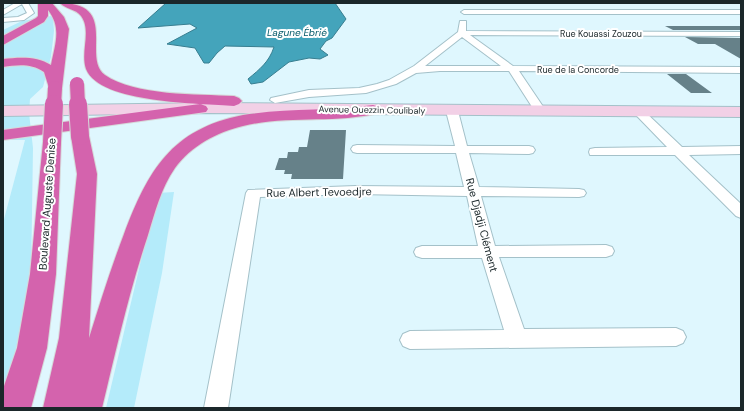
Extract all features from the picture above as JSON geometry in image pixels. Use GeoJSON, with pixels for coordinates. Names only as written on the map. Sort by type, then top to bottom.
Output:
{"type":"FeatureCollection","features":[{"type":"Feature","properties":{"kind":"highway"},"geometry":{"type":"LineString","coordinates":[[65,3],[74,15],[77,27]]}},
{"type":"Feature","properties":{"kind":"highway"},"geometry":{"type":"LineString","coordinates":[[65,3],[84,13],[90,25],[91,67],[97,76],[107,84],[145,94],[234,101]]}},
{"type":"Feature","properties":{"kind":"highway"},"geometry":{"type":"LineString","coordinates":[[3,35],[33,20],[44,5]]}},
{"type":"Feature","properties":{"kind":"highway"},"geometry":{"type":"LineString","coordinates":[[3,41],[40,20],[43,16],[44,5]]}},
{"type":"Feature","properties":{"kind":"highway","name":"Boulevard Auguste Denise"},"geometry":{"type":"LineString","coordinates":[[14,408],[32,348],[43,274],[55,88],[63,29],[59,17],[44,5]]}},
{"type":"Feature","properties":{"kind":"highway"},"geometry":{"type":"LineString","coordinates":[[3,63],[28,61],[38,63],[50,70],[55,88]]}},
{"type":"Feature","properties":{"kind":"highway"},"geometry":{"type":"LineString","coordinates":[[60,408],[74,338],[78,264],[87,174],[80,136],[77,77]]}},
{"type":"Feature","properties":{"kind":"highway"},"geometry":{"type":"LineString","coordinates":[[3,135],[57,129],[157,113],[206,108]]}},
{"type":"Feature","properties":{"kind":"highway"},"geometry":{"type":"LineString","coordinates":[[85,408],[119,286],[149,197],[162,172],[178,154],[206,133],[224,126],[255,118],[295,114],[356,113],[373,110]]}},
{"type":"Feature","properties":{"kind":"street"},"geometry":{"type":"LineString","coordinates":[[3,13],[20,3]]}},
{"type":"Feature","properties":{"kind":"street"},"geometry":{"type":"LineString","coordinates":[[3,20],[22,18],[29,15],[31,13],[26,3]]}},
{"type":"Feature","properties":{"kind":"street"},"geometry":{"type":"LineString","coordinates":[[528,3],[536,11]]}},
{"type":"Feature","properties":{"kind":"street"},"geometry":{"type":"LineString","coordinates":[[597,3],[609,11]]}},
{"type":"Feature","properties":{"kind":"street"},"geometry":{"type":"LineString","coordinates":[[275,100],[313,93],[367,90],[394,82],[415,70],[462,33],[464,12],[461,4]]}},
{"type":"Feature","properties":{"kind":"street"},"geometry":{"type":"LineString","coordinates":[[668,6],[679,11]]}},
{"type":"Feature","properties":{"kind":"street"},"geometry":{"type":"LineString","coordinates":[[711,6],[724,12]]}},
{"type":"Feature","properties":{"kind":"street"},"geometry":{"type":"LineString","coordinates":[[464,12],[741,12]]}},
{"type":"Feature","properties":{"kind":"street"},"geometry":{"type":"LineString","coordinates":[[702,12],[741,31]]}},
{"type":"Feature","properties":{"kind":"street"},"geometry":{"type":"LineString","coordinates":[[462,33],[513,70],[537,107]]}},
{"type":"Feature","properties":{"kind":"street","name":"Rue Kouassi Zouzou"},"geometry":{"type":"LineString","coordinates":[[462,33],[741,34]]}},
{"type":"Feature","properties":{"kind":"street"},"geometry":{"type":"LineString","coordinates":[[447,44],[461,42],[478,44]]}},
{"type":"Feature","properties":{"kind":"street"},"geometry":{"type":"LineString","coordinates":[[427,60],[440,68]]}},
{"type":"Feature","properties":{"kind":"street","name":"Rue de la Concorde"},"geometry":{"type":"LineString","coordinates":[[415,70],[440,68],[513,70],[741,70]]}},
{"type":"Feature","properties":{"kind":"street","name":"Avenue Ouezzin Coulibaly"},"geometry":{"type":"LineString","coordinates":[[3,103],[275,100],[537,107],[639,112],[741,112]]}},
{"type":"Feature","properties":{"kind":"street","name":"Avenue Ouezzin Coulibaly"},"geometry":{"type":"LineString","coordinates":[[3,111],[206,108],[452,111],[537,107],[741,104]]}},
{"type":"Feature","properties":{"kind":"street","name":"Rue Djadji Clément"},"geometry":{"type":"LineString","coordinates":[[452,111],[488,251],[517,338]]}},
{"type":"Feature","properties":{"kind":"street"},"geometry":{"type":"LineString","coordinates":[[639,112],[741,213]]}},
{"type":"Feature","properties":{"kind":"street"},"geometry":{"type":"LineString","coordinates":[[357,150],[529,150]]}},
{"type":"Feature","properties":{"kind":"street"},"geometry":{"type":"LineString","coordinates":[[595,152],[741,150]]}},
{"type":"Feature","properties":{"kind":"street","name":"Rue Albert Tevoedjre"},"geometry":{"type":"LineString","coordinates":[[216,408],[253,194],[356,190],[580,193]]}},
{"type":"Feature","properties":{"kind":"street"},"geometry":{"type":"LineString","coordinates":[[422,252],[606,251]]}},
{"type":"Feature","properties":{"kind":"street"},"geometry":{"type":"LineString","coordinates":[[410,340],[676,337]]}},
{"type":"Feature","properties":{"kind":"shaded area"},"geometry":{"type":"Polygon","coordinates":[[[51,16],[53,18],[54,31],[51,57],[43,87],[30,99],[29,113],[33,148],[31,278],[15,354],[3,392],[3,223],[25,140],[3,140],[3,30],[22,21],[51,16]]]}},
{"type":"Feature","properties":{"kind":"shaded area"},"geometry":{"type":"Polygon","coordinates":[[[174,192],[162,273],[134,408],[106,408],[157,193],[174,192]]]}},
{"type":"Feature","properties":{"kind":"water","name":"Lagune Ébrié"},"geometry":{"type":"Polygon","coordinates":[[[166,3],[335,3],[346,19],[332,38],[326,41],[320,49],[328,55],[320,59],[309,58],[289,62],[263,82],[251,84],[248,79],[267,61],[274,47],[225,46],[209,63],[204,63],[195,48],[167,44],[197,28],[190,24],[138,28],[166,3]]]}},
{"type":"Feature","properties":{"kind":"building"},"geometry":{"type":"Polygon","coordinates":[[[665,26],[741,26],[741,30],[673,30],[665,26]]]}},
{"type":"Feature","properties":{"kind":"building"},"geometry":{"type":"Polygon","coordinates":[[[685,37],[741,38],[741,59],[715,44],[698,44],[685,37]]]}},
{"type":"Feature","properties":{"kind":"building"},"geometry":{"type":"Polygon","coordinates":[[[667,74],[686,74],[712,93],[691,93],[667,74]]]}},
{"type":"Feature","properties":{"kind":"building"},"geometry":{"type":"Polygon","coordinates":[[[310,130],[346,130],[343,179],[291,179],[292,174],[284,174],[285,170],[275,170],[279,158],[287,158],[288,152],[298,152],[299,147],[307,147],[310,130]]]}}]}
